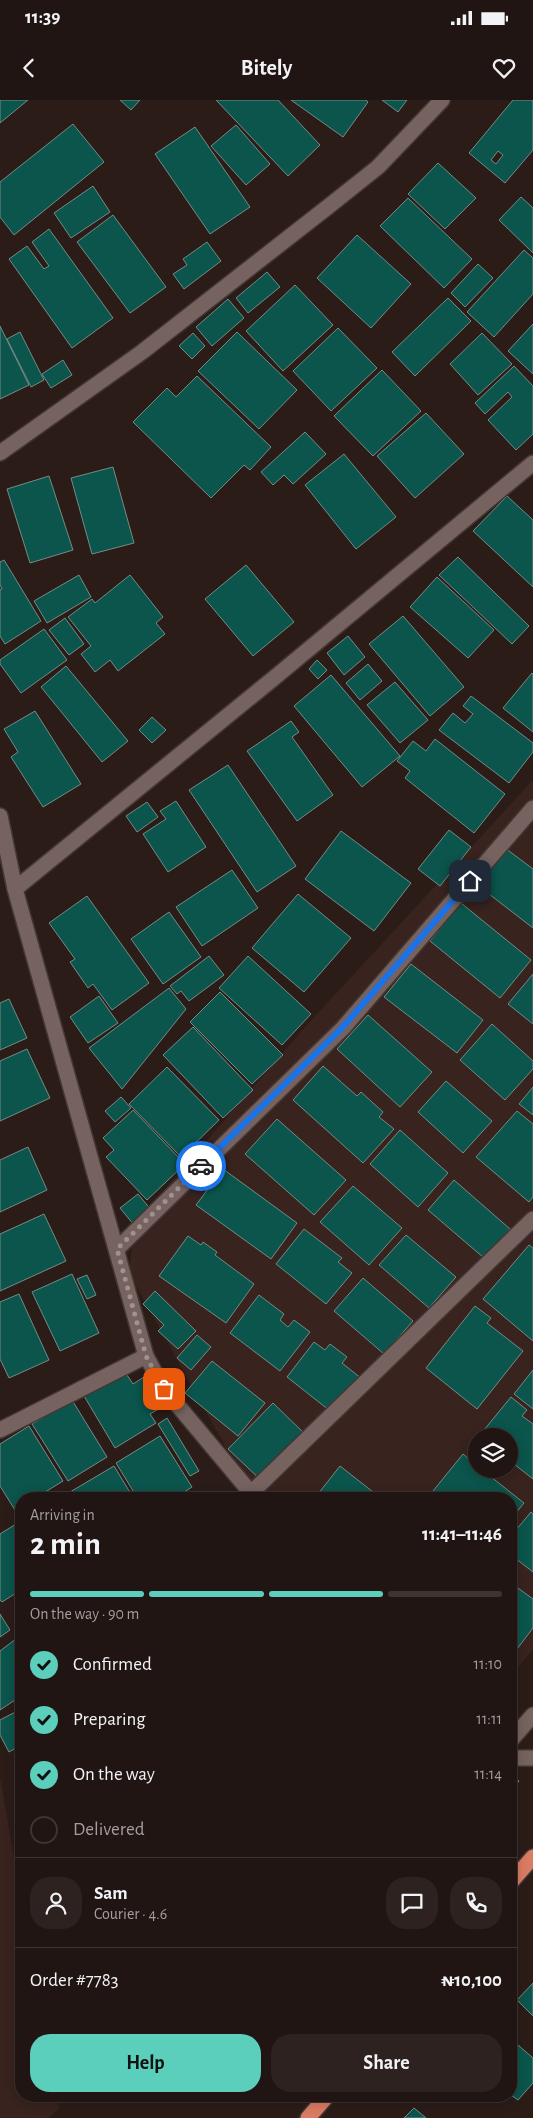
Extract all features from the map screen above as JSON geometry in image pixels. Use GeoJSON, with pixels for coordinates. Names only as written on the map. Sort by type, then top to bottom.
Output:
{"type":"FeatureCollection","features":[{"type":"Feature","properties":{"kind":"highway"},"geometry":{"type":"LineString","coordinates":[[517,1875],[533,1857]]}},
{"type":"Feature","properties":{"kind":"highway"},"geometry":{"type":"LineString","coordinates":[[308,2118],[322,2102]]}},
{"type":"Feature","properties":{"kind":"street"},"geometry":{"type":"LineString","coordinates":[[0,453],[142,352],[330,206],[378,167],[442,100]]}},
{"type":"Feature","properties":{"kind":"street"},"geometry":{"type":"LineString","coordinates":[[15,889],[274,678],[533,463]]}},
{"type":"Feature","properties":{"kind":"street"},"geometry":{"type":"LineString","coordinates":[[117,1249],[342,1028],[533,808]]}},
{"type":"Feature","properties":{"kind":"street"},"geometry":{"type":"LineString","coordinates":[[0,816],[15,889],[146,1356],[164,1389],[251,1492]]}},
{"type":"Feature","properties":{"kind":"street"},"geometry":{"type":"LineString","coordinates":[[258,1492],[533,1219]]}},
{"type":"Feature","properties":{"kind":"street"},"geometry":{"type":"LineString","coordinates":[[0,1430],[146,1356]]}},
{"type":"Feature","properties":{"kind":"street"},"geometry":{"type":"LineString","coordinates":[[517,1733],[533,1715]]}},
{"type":"Feature","properties":{"kind":"street"},"geometry":{"type":"LineString","coordinates":[[517,1758],[533,1758]]}},
{"type":"Feature","properties":{"kind":"shaded area"},"geometry":{"type":"Polygon","coordinates":[[[533,780],[533,1650],[517,1668],[517,1492],[250,1492],[129,1273],[135,1223],[306,1026],[533,780]]]}},
{"type":"Feature","properties":{"kind":"shaded area"},"geometry":{"type":"Polygon","coordinates":[[[0,1777],[15,1863],[15,2102],[57,2102],[59,2109],[48,2118],[0,2118],[0,1777]]]}},
{"type":"Feature","properties":{"kind":"building"},"geometry":{"type":"Polygon","coordinates":[[[0,100],[28,100],[0,123],[0,100]]]}},
{"type":"Feature","properties":{"kind":"building"},"geometry":{"type":"Polygon","coordinates":[[[120,100],[140,100],[131,110],[120,100]]]}},
{"type":"Feature","properties":{"kind":"building"},"geometry":{"type":"Polygon","coordinates":[[[216,100],[278,100],[320,145],[288,176],[216,100]]]}},
{"type":"Feature","properties":{"kind":"building"},"geometry":{"type":"Polygon","coordinates":[[[291,100],[366,100],[368,102],[343,137],[291,100]]]}},
{"type":"Feature","properties":{"kind":"building"},"geometry":{"type":"Polygon","coordinates":[[[382,100],[407,100],[398,112],[382,100]]]}},
{"type":"Feature","properties":{"kind":"building"},"geometry":{"type":"Polygon","coordinates":[[[513,100],[533,100],[533,150],[505,183],[469,153],[513,100]],[[498,151],[491,160],[496,164],[503,155],[498,151]]]}},
{"type":"Feature","properties":{"kind":"building"},"geometry":{"type":"Polygon","coordinates":[[[73,124],[104,162],[14,235],[0,217],[0,182],[73,124]]]}},
{"type":"Feature","properties":{"kind":"building"},"geometry":{"type":"Polygon","coordinates":[[[236,125],[270,164],[246,185],[211,146],[236,125]]]}},
{"type":"Feature","properties":{"kind":"building"},"geometry":{"type":"Polygon","coordinates":[[[195,127],[250,207],[210,234],[155,154],[195,127]]]}},
{"type":"Feature","properties":{"kind":"building"},"geometry":{"type":"Polygon","coordinates":[[[438,163],[476,198],[445,229],[408,194],[438,163]]]}},
{"type":"Feature","properties":{"kind":"building"},"geometry":{"type":"Polygon","coordinates":[[[93,186],[110,212],[71,238],[54,213],[93,186]]]}},
{"type":"Feature","properties":{"kind":"building"},"geometry":{"type":"Polygon","coordinates":[[[521,197],[533,208],[533,253],[499,220],[521,197]]]}},
{"type":"Feature","properties":{"kind":"building"},"geometry":{"type":"Polygon","coordinates":[[[408,198],[472,259],[444,288],[380,226],[408,198]]]}},
{"type":"Feature","properties":{"kind":"building"},"geometry":{"type":"Polygon","coordinates":[[[113,215],[166,287],[130,313],[77,242],[113,215]]]}},
{"type":"Feature","properties":{"kind":"building"},"geometry":{"type":"Polygon","coordinates":[[[49,229],[113,318],[72,348],[9,259],[27,246],[44,269],[49,266],[32,242],[49,229]]]}},
{"type":"Feature","properties":{"kind":"building"},"geometry":{"type":"Polygon","coordinates":[[[357,235],[411,284],[371,328],[317,278],[357,235]]]}},
{"type":"Feature","properties":{"kind":"building"},"geometry":{"type":"Polygon","coordinates":[[[207,242],[221,261],[184,289],[173,274],[187,265],[183,259],[207,242]]]}},
{"type":"Feature","properties":{"kind":"building"},"geometry":{"type":"Polygon","coordinates":[[[524,250],[533,258],[533,294],[494,337],[467,312],[524,250]]]}},
{"type":"Feature","properties":{"kind":"building"},"geometry":{"type":"Polygon","coordinates":[[[478,264],[493,278],[465,307],[451,293],[478,264]]]}},
{"type":"Feature","properties":{"kind":"building"},"geometry":{"type":"Polygon","coordinates":[[[267,272],[280,287],[248,313],[236,298],[267,272]]]}},
{"type":"Feature","properties":{"kind":"building"},"geometry":{"type":"Polygon","coordinates":[[[295,285],[333,325],[283,371],[246,331],[295,285]]]}},
{"type":"Feature","properties":{"kind":"building"},"geometry":{"type":"Polygon","coordinates":[[[448,298],[471,321],[415,376],[392,352],[448,298]]]}},
{"type":"Feature","properties":{"kind":"building"},"geometry":{"type":"Polygon","coordinates":[[[228,299],[244,318],[212,346],[196,327],[228,299]]]}},
{"type":"Feature","properties":{"kind":"building"},"geometry":{"type":"Polygon","coordinates":[[[533,324],[533,374],[508,351],[533,324]]]}},
{"type":"Feature","properties":{"kind":"building"},"geometry":{"type":"Polygon","coordinates":[[[0,326],[29,385],[0,399],[0,326]]]}},
{"type":"Feature","properties":{"kind":"building"},"geometry":{"type":"Polygon","coordinates":[[[338,328],[377,368],[331,411],[293,371],[338,328]]]}},
{"type":"Feature","properties":{"kind":"building"},"geometry":{"type":"Polygon","coordinates":[[[20,332],[44,380],[31,387],[7,339],[20,332]]]}},
{"type":"Feature","properties":{"kind":"building"},"geometry":{"type":"Polygon","coordinates":[[[237,332],[297,390],[259,429],[198,371],[237,332]]]}},
{"type":"Feature","properties":{"kind":"building"},"geometry":{"type":"Polygon","coordinates":[[[193,333],[205,346],[192,359],[179,346],[193,333]]]}},
{"type":"Feature","properties":{"kind":"building"},"geometry":{"type":"Polygon","coordinates":[[[482,333],[512,364],[478,395],[450,364],[482,333]]]}},
{"type":"Feature","properties":{"kind":"building"},"geometry":{"type":"Polygon","coordinates":[[[63,360],[72,375],[51,388],[42,374],[63,360]]]}},
{"type":"Feature","properties":{"kind":"building"},"geometry":{"type":"Polygon","coordinates":[[[514,366],[533,386],[533,434],[516,450],[488,420],[512,397],[508,392],[485,414],[475,403],[514,366]]]}},
{"type":"Feature","properties":{"kind":"building"},"geometry":{"type":"Polygon","coordinates":[[[382,370],[421,411],[373,456],[334,416],[382,370]]]}},
{"type":"Feature","properties":{"kind":"building"},"geometry":{"type":"Polygon","coordinates":[[[197,376],[271,447],[250,470],[244,465],[211,498],[133,422],[167,388],[176,397],[197,376]]]}},
{"type":"Feature","properties":{"kind":"building"},"geometry":{"type":"Polygon","coordinates":[[[426,413],[464,454],[415,498],[377,456],[426,413]]]}},
{"type":"Feature","properties":{"kind":"building"},"geometry":{"type":"Polygon","coordinates":[[[305,432],[326,454],[293,484],[284,475],[273,485],[261,472],[305,432]]]}},
{"type":"Feature","properties":{"kind":"building"},"geometry":{"type":"Polygon","coordinates":[[[344,454],[396,517],[356,549],[305,485],[344,454]]]}},
{"type":"Feature","properties":{"kind":"building"},"geometry":{"type":"Polygon","coordinates":[[[113,467],[134,543],[92,554],[71,478],[113,467]]]}},
{"type":"Feature","properties":{"kind":"building"},"geometry":{"type":"Polygon","coordinates":[[[49,476],[73,550],[30,563],[7,489],[49,476]]]}},
{"type":"Feature","properties":{"kind":"building"},"geometry":{"type":"Polygon","coordinates":[[[507,496],[533,520],[533,587],[473,531],[507,496]]]}},
{"type":"Feature","properties":{"kind":"building"},"geometry":{"type":"Polygon","coordinates":[[[458,557],[529,626],[512,644],[439,575],[458,557]]]}},
{"type":"Feature","properties":{"kind":"building"},"geometry":{"type":"Polygon","coordinates":[[[4,560],[41,621],[5,644],[0,636],[0,590],[2,589],[0,585],[0,562],[4,560]]]}},
{"type":"Feature","properties":{"kind":"building"},"geometry":{"type":"Polygon","coordinates":[[[246,565],[294,622],[253,656],[205,599],[246,565]]]}},
{"type":"Feature","properties":{"kind":"building"},"geometry":{"type":"Polygon","coordinates":[[[79,575],[91,597],[47,623],[34,601],[79,575]]]}},
{"type":"Feature","properties":{"kind":"building"},"geometry":{"type":"Polygon","coordinates":[[[130,575],[163,617],[156,623],[165,634],[118,671],[110,660],[95,672],[81,654],[91,646],[68,617],[92,599],[95,603],[130,575]]]}},
{"type":"Feature","properties":{"kind":"building"},"geometry":{"type":"Polygon","coordinates":[[[437,577],[494,630],[468,658],[410,607],[437,577]]]}},
{"type":"Feature","properties":{"kind":"building"},"geometry":{"type":"Polygon","coordinates":[[[403,616],[464,687],[430,716],[369,644],[403,616]]]}},
{"type":"Feature","properties":{"kind":"building"},"geometry":{"type":"Polygon","coordinates":[[[65,618],[84,644],[69,655],[49,630],[65,618]]]}},
{"type":"Feature","properties":{"kind":"building"},"geometry":{"type":"Polygon","coordinates":[[[44,629],[67,660],[21,693],[0,664],[0,660],[44,629]]]}},
{"type":"Feature","properties":{"kind":"building"},"geometry":{"type":"Polygon","coordinates":[[[348,636],[365,657],[344,675],[327,653],[348,636]]]}},
{"type":"Feature","properties":{"kind":"building"},"geometry":{"type":"Polygon","coordinates":[[[317,660],[327,670],[318,679],[309,669],[317,660]]]}},
{"type":"Feature","properties":{"kind":"building"},"geometry":{"type":"Polygon","coordinates":[[[368,664],[382,681],[360,700],[346,683],[368,664]]]}},
{"type":"Feature","properties":{"kind":"building"},"geometry":{"type":"Polygon","coordinates":[[[66,666],[128,741],[102,762],[41,687],[66,666]]]}},
{"type":"Feature","properties":{"kind":"building"},"geometry":{"type":"Polygon","coordinates":[[[533,674],[533,732],[503,708],[533,674]]]}},
{"type":"Feature","properties":{"kind":"building"},"geometry":{"type":"Polygon","coordinates":[[[331,675],[400,756],[362,787],[294,706],[331,675]]]}},
{"type":"Feature","properties":{"kind":"building"},"geometry":{"type":"Polygon","coordinates":[[[395,682],[428,720],[400,743],[367,705],[395,682]]]}},
{"type":"Feature","properties":{"kind":"building"},"geometry":{"type":"Polygon","coordinates":[[[471,696],[533,743],[533,752],[509,783],[439,730],[453,713],[465,723],[473,714],[463,706],[471,696]]]}},
{"type":"Feature","properties":{"kind":"building"},"geometry":{"type":"Polygon","coordinates":[[[35,711],[81,784],[43,807],[11,757],[18,752],[4,729],[35,711]]]}},
{"type":"Feature","properties":{"kind":"building"},"geometry":{"type":"Polygon","coordinates":[[[152,717],[166,730],[152,743],[139,730],[152,717]]]}},
{"type":"Feature","properties":{"kind":"building"},"geometry":{"type":"Polygon","coordinates":[[[291,721],[299,732],[292,737],[333,795],[297,821],[247,751],[291,721]]]}},
{"type":"Feature","properties":{"kind":"building"},"geometry":{"type":"Polygon","coordinates":[[[435,739],[505,794],[474,833],[405,778],[410,771],[397,761],[413,741],[426,751],[435,739]]]}},
{"type":"Feature","properties":{"kind":"building"},"geometry":{"type":"Polygon","coordinates":[[[228,765],[296,866],[257,892],[189,790],[228,765]]]}},
{"type":"Feature","properties":{"kind":"building"},"geometry":{"type":"Polygon","coordinates":[[[176,801],[206,847],[168,872],[143,834],[166,819],[160,811],[176,801]]]}},
{"type":"Feature","properties":{"kind":"building"},"geometry":{"type":"Polygon","coordinates":[[[147,802],[158,817],[137,832],[126,816],[147,802]]]}},
{"type":"Feature","properties":{"kind":"building"},"geometry":{"type":"Polygon","coordinates":[[[449,830],[471,847],[440,886],[418,869],[449,830]]]}},
{"type":"Feature","properties":{"kind":"building"},"geometry":{"type":"Polygon","coordinates":[[[341,831],[411,883],[374,931],[305,879],[341,831]]]}},
{"type":"Feature","properties":{"kind":"building"},"geometry":{"type":"Polygon","coordinates":[[[505,848],[533,869],[533,928],[476,884],[505,848]]]}},
{"type":"Feature","properties":{"kind":"building"},"geometry":{"type":"Polygon","coordinates":[[[232,870],[258,908],[202,946],[176,907],[232,870]]]}},
{"type":"Feature","properties":{"kind":"building"},"geometry":{"type":"Polygon","coordinates":[[[298,894],[351,938],[304,992],[252,948],[298,894]]]}},
{"type":"Feature","properties":{"kind":"building"},"geometry":{"type":"Polygon","coordinates":[[[87,896],[149,983],[112,1010],[93,984],[88,988],[70,962],[75,959],[49,923],[87,896]]]}},
{"type":"Feature","properties":{"kind":"building"},"geometry":{"type":"Polygon","coordinates":[[[461,903],[531,960],[500,998],[430,941],[461,903]]]}},
{"type":"Feature","properties":{"kind":"building"},"geometry":{"type":"Polygon","coordinates":[[[169,912],[201,957],[163,984],[131,939],[169,912]]]}},
{"type":"Feature","properties":{"kind":"building"},"geometry":{"type":"Polygon","coordinates":[[[209,956],[224,975],[189,1001],[181,991],[177,994],[170,986],[209,956]]]}},
{"type":"Feature","properties":{"kind":"building"},"geometry":{"type":"Polygon","coordinates":[[[248,956],[311,1014],[282,1045],[219,988],[248,956]]]}},
{"type":"Feature","properties":{"kind":"building"},"geometry":{"type":"Polygon","coordinates":[[[411,964],[483,1020],[457,1053],[384,997],[411,964]]]}},
{"type":"Feature","properties":{"kind":"building"},"geometry":{"type":"Polygon","coordinates":[[[533,974],[533,1024],[508,1004],[533,974]]]}},
{"type":"Feature","properties":{"kind":"building"},"geometry":{"type":"Polygon","coordinates":[[[169,988],[186,1009],[122,1089],[89,1048],[169,988]]]}},
{"type":"Feature","properties":{"kind":"building"},"geometry":{"type":"Polygon","coordinates":[[[220,992],[283,1055],[252,1084],[190,1022],[220,992]]]}},
{"type":"Feature","properties":{"kind":"building"},"geometry":{"type":"Polygon","coordinates":[[[99,996],[118,1023],[88,1043],[70,1017],[99,996]]]}},
{"type":"Feature","properties":{"kind":"building"},"geometry":{"type":"Polygon","coordinates":[[[9,999],[27,1038],[0,1050],[0,1003],[9,999]]]}},
{"type":"Feature","properties":{"kind":"building"},"geometry":{"type":"Polygon","coordinates":[[[368,1015],[432,1072],[400,1107],[337,1049],[368,1015]]]}},
{"type":"Feature","properties":{"kind":"building"},"geometry":{"type":"Polygon","coordinates":[[[492,1024],[533,1061],[533,1069],[505,1100],[460,1060],[492,1024]]]}},
{"type":"Feature","properties":{"kind":"building"},"geometry":{"type":"Polygon","coordinates":[[[193,1027],[253,1090],[223,1118],[163,1055],[193,1027]]]}},
{"type":"Feature","properties":{"kind":"building"},"geometry":{"type":"Polygon","coordinates":[[[27,1049],[50,1098],[0,1121],[0,1061],[27,1049]]]}},
{"type":"Feature","properties":{"kind":"building"},"geometry":{"type":"Polygon","coordinates":[[[323,1066],[357,1096],[361,1092],[383,1112],[379,1117],[394,1129],[363,1163],[293,1100],[323,1066]]]}},
{"type":"Feature","properties":{"kind":"building"},"geometry":{"type":"Polygon","coordinates":[[[167,1067],[219,1120],[181,1157],[129,1104],[167,1067]]]}},
{"type":"Feature","properties":{"kind":"building"},"geometry":{"type":"Polygon","coordinates":[[[446,1081],[492,1121],[463,1153],[418,1112],[446,1081]]]}},
{"type":"Feature","properties":{"kind":"building"},"geometry":{"type":"Polygon","coordinates":[[[533,1087],[533,1115],[519,1104],[533,1087]]]}},
{"type":"Feature","properties":{"kind":"building"},"geometry":{"type":"Polygon","coordinates":[[[121,1097],[131,1108],[115,1122],[105,1111],[121,1097]]]}},
{"type":"Feature","properties":{"kind":"building"},"geometry":{"type":"Polygon","coordinates":[[[133,1110],[185,1164],[147,1200],[106,1157],[114,1150],[103,1138],[133,1110]]]}},
{"type":"Feature","properties":{"kind":"building"},"geometry":{"type":"Polygon","coordinates":[[[517,1111],[533,1124],[533,1197],[529,1202],[476,1157],[517,1111]]]}},
{"type":"Feature","properties":{"kind":"building"},"geometry":{"type":"Polygon","coordinates":[[[277,1119],[346,1180],[314,1215],[245,1154],[277,1119]]]}},
{"type":"Feature","properties":{"kind":"building"},"geometry":{"type":"Polygon","coordinates":[[[400,1130],[448,1173],[418,1207],[370,1164],[400,1130]]]}},
{"type":"Feature","properties":{"kind":"building"},"geometry":{"type":"Polygon","coordinates":[[[28,1147],[47,1190],[0,1212],[0,1160],[28,1147]]]}},
{"type":"Feature","properties":{"kind":"building"},"geometry":{"type":"Polygon","coordinates":[[[223,1169],[297,1223],[271,1259],[196,1205],[223,1169]]]}},
{"type":"Feature","properties":{"kind":"building"},"geometry":{"type":"Polygon","coordinates":[[[454,1180],[510,1229],[484,1258],[428,1210],[454,1180]]]}},
{"type":"Feature","properties":{"kind":"building"},"geometry":{"type":"Polygon","coordinates":[[[353,1186],[402,1228],[369,1265],[320,1222],[353,1186]]]}},
{"type":"Feature","properties":{"kind":"building"},"geometry":{"type":"Polygon","coordinates":[[[138,1194],[152,1211],[134,1225],[120,1208],[138,1194]]]}},
{"type":"Feature","properties":{"kind":"building"},"geometry":{"type":"Polygon","coordinates":[[[44,1214],[66,1261],[0,1291],[0,1234],[44,1214]]]}},
{"type":"Feature","properties":{"kind":"building"},"geometry":{"type":"Polygon","coordinates":[[[304,1229],[342,1258],[338,1262],[352,1273],[326,1304],[276,1264],[304,1229]]]}},
{"type":"Feature","properties":{"kind":"building"},"geometry":{"type":"Polygon","coordinates":[[[406,1235],[456,1277],[429,1308],[379,1265],[406,1235]]]}},
{"type":"Feature","properties":{"kind":"building"},"geometry":{"type":"Polygon","coordinates":[[[188,1236],[201,1245],[203,1242],[217,1252],[215,1255],[254,1284],[226,1323],[159,1276],[188,1236]]]}},
{"type":"Feature","properties":{"kind":"building"},"geometry":{"type":"Polygon","coordinates":[[[529,1245],[533,1248],[533,1341],[483,1299],[529,1245]]]}},
{"type":"Feature","properties":{"kind":"building"},"geometry":{"type":"Polygon","coordinates":[[[72,1274],[99,1333],[60,1351],[32,1292],[72,1274]]]}},
{"type":"Feature","properties":{"kind":"building"},"geometry":{"type":"Polygon","coordinates":[[[87,1275],[96,1295],[87,1299],[77,1279],[87,1275]]]}},
{"type":"Feature","properties":{"kind":"building"},"geometry":{"type":"Polygon","coordinates":[[[363,1278],[413,1321],[384,1354],[334,1311],[363,1278]]]}},
{"type":"Feature","properties":{"kind":"building"},"geometry":{"type":"Polygon","coordinates":[[[155,1291],[196,1331],[178,1349],[158,1331],[164,1325],[143,1304],[155,1291]]]}},
{"type":"Feature","properties":{"kind":"building"},"geometry":{"type":"Polygon","coordinates":[[[19,1294],[49,1360],[9,1378],[0,1359],[0,1302],[19,1294]]]}},
{"type":"Feature","properties":{"kind":"building"},"geometry":{"type":"Polygon","coordinates":[[[259,1295],[284,1314],[280,1320],[288,1327],[294,1320],[310,1332],[280,1371],[230,1333],[259,1295]]]}},
{"type":"Feature","properties":{"kind":"building"},"geometry":{"type":"Polygon","coordinates":[[[475,1306],[491,1318],[487,1323],[523,1351],[477,1409],[426,1368],[475,1306]]]}},
{"type":"Feature","properties":{"kind":"building"},"geometry":{"type":"Polygon","coordinates":[[[197,1335],[211,1347],[191,1370],[177,1358],[197,1335]]]}},
{"type":"Feature","properties":{"kind":"building"},"geometry":{"type":"Polygon","coordinates":[[[314,1342],[325,1350],[330,1344],[347,1357],[342,1363],[362,1379],[334,1414],[287,1377],[314,1342]]]}},
{"type":"Feature","properties":{"kind":"building"},"geometry":{"type":"Polygon","coordinates":[[[212,1361],[265,1403],[238,1436],[185,1393],[212,1361]]]}},
{"type":"Feature","properties":{"kind":"building"},"geometry":{"type":"Polygon","coordinates":[[[533,1370],[533,1409],[514,1394],[533,1370]]]}},
{"type":"Feature","properties":{"kind":"building"},"geometry":{"type":"Polygon","coordinates":[[[125,1372],[133,1384],[144,1377],[162,1407],[150,1414],[156,1423],[115,1448],[84,1396],[125,1372]]]}},
{"type":"Feature","properties":{"kind":"building"},"geometry":{"type":"Polygon","coordinates":[[[511,1397],[527,1410],[522,1416],[533,1424],[533,1479],[518,1467],[518,1428],[486,1428],[511,1397]]]}},
{"type":"Feature","properties":{"kind":"building"},"geometry":{"type":"Polygon","coordinates":[[[72,1400],[107,1457],[68,1481],[32,1424],[72,1400]]]}},
{"type":"Feature","properties":{"kind":"building"},"geometry":{"type":"Polygon","coordinates":[[[273,1403],[310,1439],[265,1484],[228,1449],[273,1403]]]}},
{"type":"Feature","properties":{"kind":"building"},"geometry":{"type":"Polygon","coordinates":[[[167,1418],[199,1471],[190,1476],[158,1424],[167,1418]]]}},
{"type":"Feature","properties":{"kind":"building"},"geometry":{"type":"Polygon","coordinates":[[[29,1426],[63,1481],[45,1492],[15,1492],[15,1510],[0,1486],[0,1444],[29,1426]]]}},
{"type":"Feature","properties":{"kind":"building"},"geometry":{"type":"Polygon","coordinates":[[[160,1436],[192,1487],[184,1492],[134,1492],[116,1463],[160,1436]]]}},
{"type":"Feature","properties":{"kind":"building"},"geometry":{"type":"Polygon","coordinates":[[[463,1454],[468,1458],[468,1478],[492,1478],[510,1492],[433,1491],[463,1454]]]}},
{"type":"Feature","properties":{"kind":"building"},"geometry":{"type":"Polygon","coordinates":[[[114,1466],[130,1492],[70,1492],[114,1466]]]}},
{"type":"Feature","properties":{"kind":"building"},"geometry":{"type":"Polygon","coordinates":[[[340,1466],[373,1492],[320,1492],[340,1466]]]}},
{"type":"Feature","properties":{"kind":"building"},"geometry":{"type":"Polygon","coordinates":[[[517,1497],[524,1503],[517,1512],[517,1497]]]}},
{"type":"Feature","properties":{"kind":"building"},"geometry":{"type":"Polygon","coordinates":[[[531,1512],[533,1514],[533,1572],[517,1560],[517,1529],[531,1512]]]}},
{"type":"Feature","properties":{"kind":"building"},"geometry":{"type":"Polygon","coordinates":[[[15,1525],[15,1594],[2,1602],[0,1600],[0,1534],[15,1525]]]}},
{"type":"Feature","properties":{"kind":"building"},"geometry":{"type":"Polygon","coordinates":[[[517,1587],[533,1599],[533,1628],[517,1649],[517,1587]]]}},
{"type":"Feature","properties":{"kind":"building"},"geometry":{"type":"Polygon","coordinates":[[[0,1614],[10,1630],[0,1637],[0,1614]]]}},
{"type":"Feature","properties":{"kind":"building"},"geometry":{"type":"Polygon","coordinates":[[[15,1640],[15,1700],[0,1710],[0,1651],[15,1640]]]}},
{"type":"Feature","properties":{"kind":"building"},"geometry":{"type":"Polygon","coordinates":[[[15,1712],[15,1748],[9,1752],[0,1735],[0,1720],[15,1712]]]}},
{"type":"Feature","properties":{"kind":"building"},"geometry":{"type":"Polygon","coordinates":[[[533,1983],[533,2016],[517,2000],[533,1983]]]}},
{"type":"Feature","properties":{"kind":"building"},"geometry":{"type":"Polygon","coordinates":[[[517,2044],[533,2058],[533,2083],[518,2100],[517,2044]]]}},
{"type":"Feature","properties":{"kind":"building"},"geometry":{"type":"Polygon","coordinates":[[[414,2108],[426,2118],[404,2118],[414,2108]]]}},
{"type":"Feature","properties":{"kind":"way so far"},"geometry":{"type":"LineString","coordinates":[[164,1389],[146,1356],[117,1249],[201,1166]]}},
{"type":"Feature","properties":{"kind":"route"},"geometry":{"type":"LineString","coordinates":[[201,1166],[342,1028],[470,881]]}}]}
